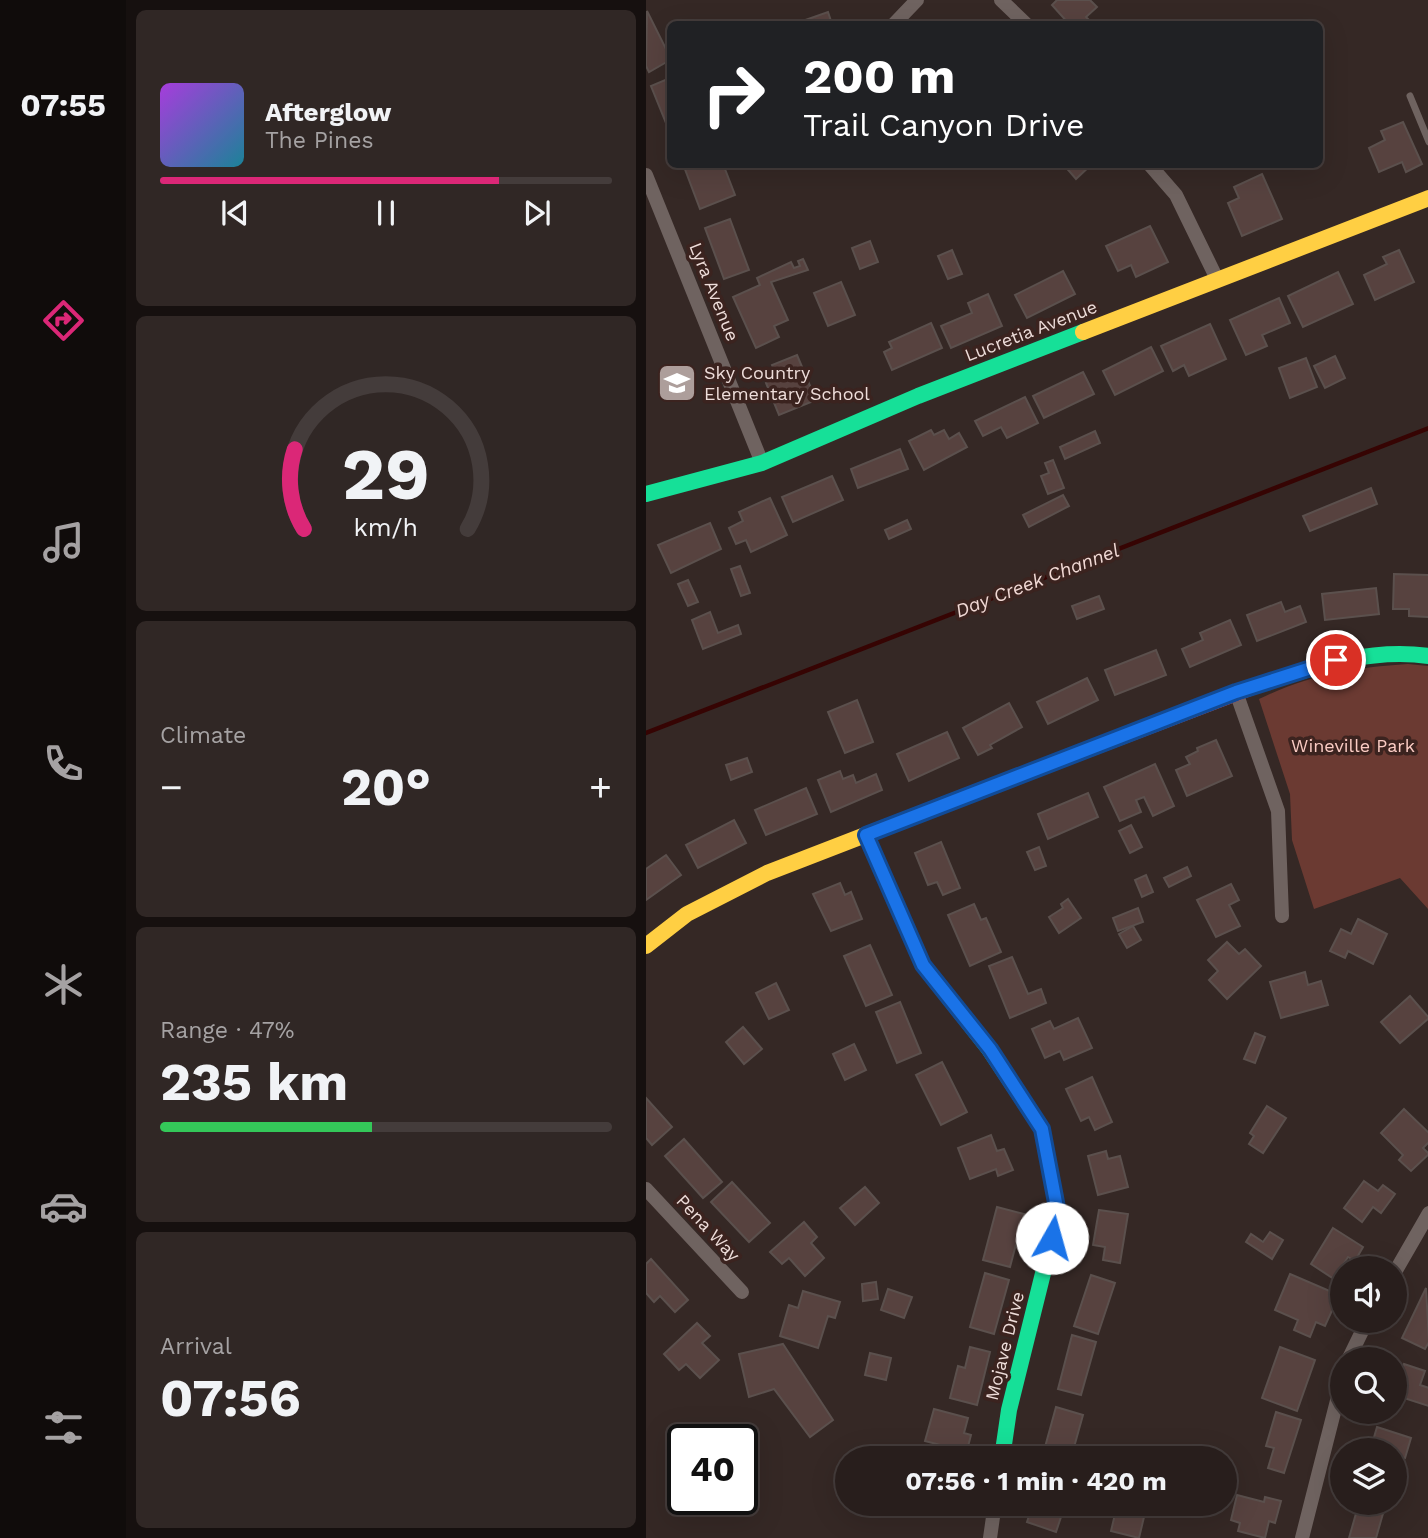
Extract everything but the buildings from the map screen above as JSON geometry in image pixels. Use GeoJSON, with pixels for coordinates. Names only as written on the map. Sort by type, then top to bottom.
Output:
{"type":"FeatureCollection","features":[{"type":"Feature","properties":{"kind":"street"},"geometry":{"type":"LineString","coordinates":[[897,21],[917,0]]}},
{"type":"Feature","properties":{"kind":"street"},"geometry":{"type":"LineString","coordinates":[[1001,0],[1023,21]]}},
{"type":"Feature","properties":{"kind":"street"},"geometry":{"type":"LineString","coordinates":[[1152,168],[1176,195],[1218,279]]}},
{"type":"Feature","properties":{"kind":"street","name":"Lyra Avenue"},"geometry":{"type":"LineString","coordinates":[[646,175],[762,463]]}},
{"type":"Feature","properties":{"kind":"street","name":"Lucretia Avenue"},"geometry":{"type":"LineString","coordinates":[[646,494],[762,463],[918,396],[1428,198]]}},
{"type":"Feature","properties":{"kind":"street"},"geometry":{"type":"LineString","coordinates":[[646,946],[687,914],[755,879],[1236,692],[1336,660],[1415,654],[1428,656]]}},
{"type":"Feature","properties":{"kind":"street"},"geometry":{"type":"LineString","coordinates":[[1236,692],[1278,811],[1282,916]]}},
{"type":"Feature","properties":{"kind":"street","name":"Mojave Drive"},"geometry":{"type":"LineString","coordinates":[[866,835],[923,965],[990,1049],[1042,1129],[1058,1213],[1009,1410],[1004,1446]]}},
{"type":"Feature","properties":{"kind":"street","name":"Pena Way"},"geometry":{"type":"LineString","coordinates":[[646,1189],[742,1292]]}},
{"type":"Feature","properties":{"kind":"street"},"geometry":{"type":"LineString","coordinates":[[1404,1256],[1428,1213]]}},
{"type":"Feature","properties":{"kind":"street"},"geometry":{"type":"LineString","coordinates":[[1302,1538],[1331,1424]]}},
{"type":"Feature","properties":{"kind":"street"},"geometry":{"type":"LineString","coordinates":[[990,1538],[993,1516]]}},
{"type":"Feature","properties":{"kind":"lane"},"geometry":{"type":"LineString","coordinates":[[1410,96],[1428,142]]}},
{"type":"Feature","properties":{"kind":"green space","name":"Wineville Park"},"geometry":{"type":"Polygon","coordinates":[[[1408,664],[1428,666],[1428,909],[1400,878],[1314,909],[1292,840],[1290,794],[1259,699],[1314,678],[1408,664]]]}},
{"type":"Feature","properties":{"kind":"waterway","name":"Day Creek Channel"},"geometry":{"type":"LineString","coordinates":[[646,733],[1429,428]]}},
{"type":"Feature","properties":{"kind":"traffic: fast"},"geometry":{"type":"LineString","coordinates":[[646,494],[762,463],[918,396],[1083,332]]}},
{"type":"Feature","properties":{"kind":"traffic: fast"},"geometry":{"type":"LineString","coordinates":[[1255,686],[1319,666],[1362,657],[1384,654],[1429,656]]}},
{"type":"Feature","properties":{"kind":"traffic: fast"},"geometry":{"type":"LineString","coordinates":[[866,835],[923,965],[989,1049],[1042,1129],[1058,1213],[1009,1410],[1004,1446]]}},
{"type":"Feature","properties":{"kind":"traffic: slow"},"geometry":{"type":"LineString","coordinates":[[1083,332],[1429,198]]}},
{"type":"Feature","properties":{"kind":"traffic: slow"},"geometry":{"type":"LineString","coordinates":[[646,946],[687,914],[767,873],[979,791]]}},
{"type":"Feature","properties":{"kind":"traffic: jam"},"geometry":{"type":"LineString","coordinates":[[979,791],[1255,686]]}},
{"type":"Feature","properties":{"kind":"place","name":"Sky Country Elementary School"},"geometry":{"type":"Point","coordinates":[677,383]}},
{"type":"Feature","properties":{"kind":"route"},"geometry":{"type":"LineString","coordinates":[[1052,1238],[1058,1213],[1042,1129],[990,1049],[923,965],[866,835],[1236,692],[1336,660]]}}]}
